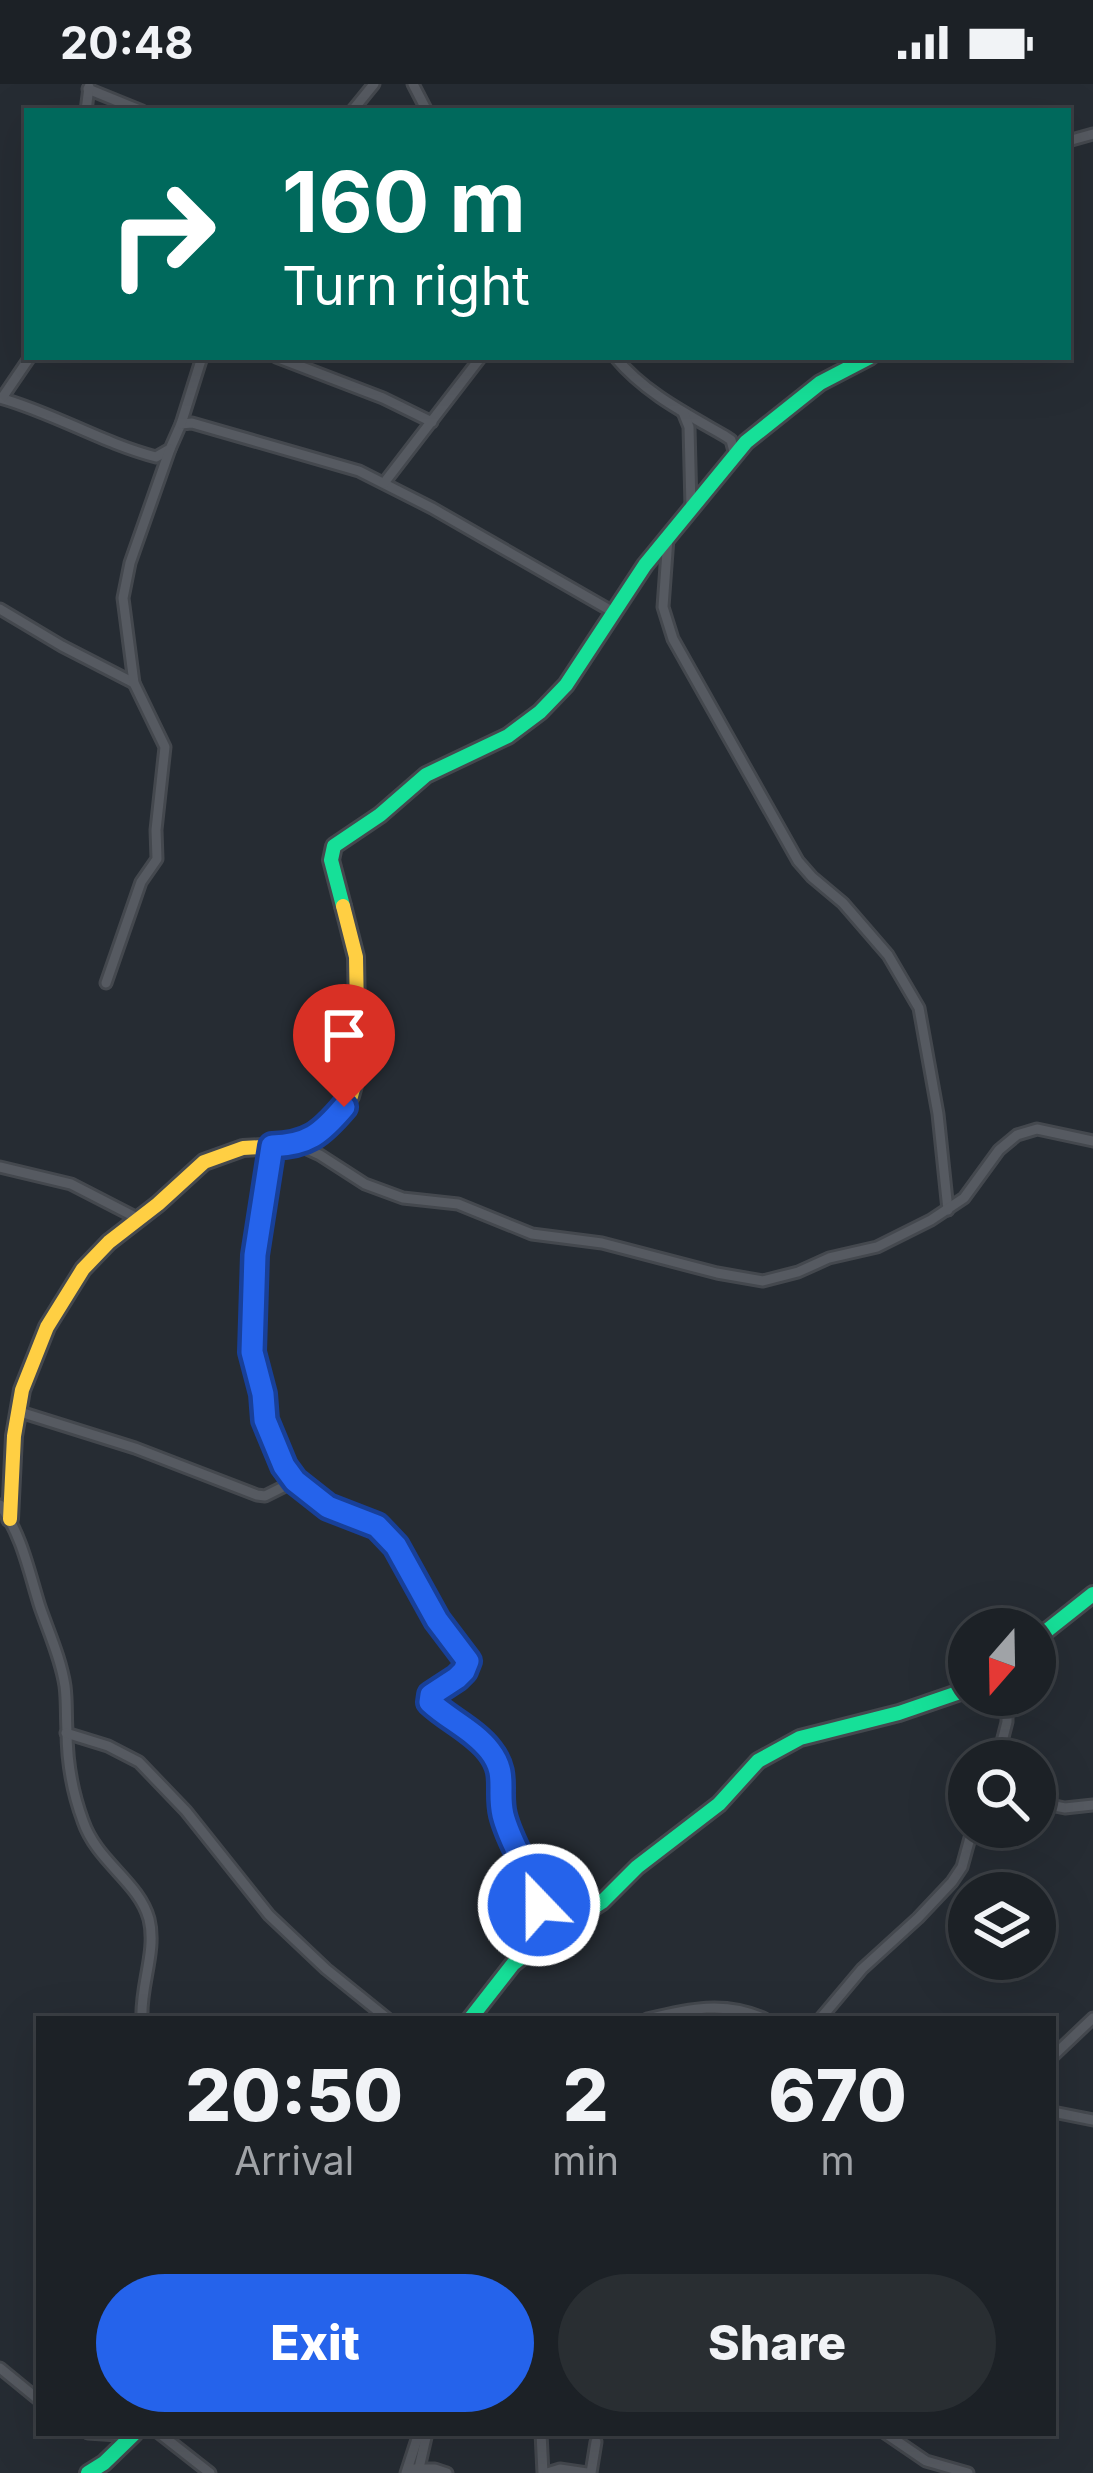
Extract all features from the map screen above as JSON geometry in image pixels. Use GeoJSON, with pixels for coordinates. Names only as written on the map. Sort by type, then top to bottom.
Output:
{"type":"FeatureCollection","features":[{"type":"Feature","properties":{"kind":"street"},"geometry":{"type":"LineString","coordinates":[[354,108],[374,84]]}},
{"type":"Feature","properties":{"kind":"street"},"geometry":{"type":"LineString","coordinates":[[89,86],[136,108]]}},
{"type":"Feature","properties":{"kind":"street"},"geometry":{"type":"LineString","coordinates":[[28,360],[1,398],[148,455],[156,457],[170,449]]}},
{"type":"Feature","properties":{"kind":"street"},"geometry":{"type":"LineString","coordinates":[[106,983],[141,882],[157,860],[165,747],[134,683],[124,620],[124,584],[201,360]]}},
{"type":"Feature","properties":{"kind":"street"},"geometry":{"type":"LineString","coordinates":[[284,360],[432,422]]}},
{"type":"Feature","properties":{"kind":"street"},"geometry":{"type":"LineString","coordinates":[[384,483],[480,360]]}},
{"type":"Feature","properties":{"kind":"street"},"geometry":{"type":"LineString","coordinates":[[618,360],[649,390],[737,446]]}},
{"type":"Feature","properties":{"kind":"street"},"geometry":{"type":"LineString","coordinates":[[298,1145],[317,1134],[344,1107],[358,1071],[356,957],[331,860],[334,846],[426,775],[508,736],[540,712],[566,686],[645,566],[737,446],[820,383],[864,360]]}},
{"type":"Feature","properties":{"kind":"street"},"geometry":{"type":"LineString","coordinates":[[683,412],[689,427],[691,510]]}},
{"type":"Feature","properties":{"kind":"street"},"geometry":{"type":"LineString","coordinates":[[181,424],[226,432],[358,471],[615,613]]}},
{"type":"Feature","properties":{"kind":"street"},"geometry":{"type":"LineString","coordinates":[[668,538],[663,607],[673,639],[798,861],[889,955],[919,1008],[938,1114],[948,1210]]}},
{"type":"Feature","properties":{"kind":"street"},"geometry":{"type":"LineString","coordinates":[[0,609],[134,683]]}},
{"type":"Feature","properties":{"kind":"street"},"geometry":{"type":"LineString","coordinates":[[10,1519],[17,1411],[43,1338],[64,1297],[98,1252],[213,1156],[298,1145],[365,1184],[403,1198],[458,1204],[532,1234],[602,1243],[763,1281],[877,1246],[948,1210],[964,1198],[999,1150],[1017,1135],[1037,1129],[1093,1141]]}},
{"type":"Feature","properties":{"kind":"street"},"geometry":{"type":"LineString","coordinates":[[317,1134],[320,1155]]}},
{"type":"Feature","properties":{"kind":"street"},"geometry":{"type":"LineString","coordinates":[[272,1146],[256,1238],[252,1352],[265,1420],[295,1481],[328,1507],[383,1531],[405,1558],[437,1620],[465,1654],[464,1671],[431,1695],[430,1702],[487,1747],[498,1763],[501,1808],[538,1897],[545,1939]]}},
{"type":"Feature","properties":{"kind":"street"},"geometry":{"type":"LineString","coordinates":[[0,1167],[71,1184],[139,1219]]}},
{"type":"Feature","properties":{"kind":"street"},"geometry":{"type":"LineString","coordinates":[[17,1411],[135,1448],[257,1495],[265,1496],[295,1481]]}},
{"type":"Feature","properties":{"kind":"street"},"geometry":{"type":"LineString","coordinates":[[0,1505],[10,1519],[60,1665],[76,1797],[92,1842],[138,1896],[149,1921],[142,2016]]}},
{"type":"Feature","properties":{"kind":"street"},"geometry":{"type":"LineString","coordinates":[[1056,1623],[1093,1594]]}},
{"type":"Feature","properties":{"kind":"street"},"geometry":{"type":"LineString","coordinates":[[472,2016],[513,1964],[602,1902],[650,1856],[719,1804],[758,1761],[800,1738],[948,1696]]}},
{"type":"Feature","properties":{"kind":"street"},"geometry":{"type":"LineString","coordinates":[[67,1733],[140,1762],[269,1915],[384,2016]]}},
{"type":"Feature","properties":{"kind":"street"},"geometry":{"type":"LineString","coordinates":[[1056,1806],[1093,1805]]}},
{"type":"Feature","properties":{"kind":"street"},"geometry":{"type":"LineString","coordinates":[[822,2016],[876,1954],[952,1882],[967,1848]]}},
{"type":"Feature","properties":{"kind":"street"},"geometry":{"type":"LineString","coordinates":[[662,2016],[711,2006],[758,2016]]}},
{"type":"Feature","properties":{"kind":"street"},"geometry":{"type":"LineString","coordinates":[[1056,2053],[1093,2018]]}},
{"type":"Feature","properties":{"kind":"street"},"geometry":{"type":"LineString","coordinates":[[1056,2113],[1093,2120]]}},
{"type":"Feature","properties":{"kind":"street"},"geometry":{"type":"LineString","coordinates":[[0,2368],[36,2398]]}},
{"type":"Feature","properties":{"kind":"street"},"geometry":{"type":"LineString","coordinates":[[88,2473],[132,2436]]}},
{"type":"Feature","properties":{"kind":"street"},"geometry":{"type":"LineString","coordinates":[[163,2436],[210,2473]]}},
{"type":"Feature","properties":{"kind":"street"},"geometry":{"type":"LineString","coordinates":[[422,2436],[411,2470],[447,2473]]}},
{"type":"Feature","properties":{"kind":"street"},"geometry":{"type":"LineString","coordinates":[[541,2436],[545,2473],[560,2469],[589,2473],[596,2442]]}},
{"type":"Feature","properties":{"kind":"street"},"geometry":{"type":"LineString","coordinates":[[888,2436],[926,2461],[968,2473]]}},
{"type":"Feature","properties":{"kind":"traffic: fast"},"geometry":{"type":"LineString","coordinates":[[343,906],[331,860],[334,846],[426,775],[508,736],[540,712],[566,685],[645,565],[746,442],[820,383],[864,360]]}},
{"type":"Feature","properties":{"kind":"traffic: fast"},"geometry":{"type":"LineString","coordinates":[[272,1146],[255,1255],[252,1352],[265,1420],[284,1467],[295,1481],[328,1507],[369,1521],[405,1558],[437,1620],[468,1661],[457,1678],[431,1695],[430,1702],[486,1747]]}},
{"type":"Feature","properties":{"kind":"traffic: fast"},"geometry":{"type":"LineString","coordinates":[[1056,1623],[1093,1594]]}},
{"type":"Feature","properties":{"kind":"traffic: fast"},"geometry":{"type":"LineString","coordinates":[[472,2016],[513,1964],[602,1902],[637,1867],[719,1804],[758,1761],[800,1738],[948,1696]]}},
{"type":"Feature","properties":{"kind":"traffic: fast"},"geometry":{"type":"LineString","coordinates":[[88,2473],[132,2436]]}},
{"type":"Feature","properties":{"kind":"traffic: slow"},"geometry":{"type":"LineString","coordinates":[[10,1519],[14,1436],[22,1390],[47,1327],[83,1269],[204,1162],[243,1148],[298,1145],[317,1134],[351,1096],[358,1071],[356,957],[343,906]]}},
{"type":"Feature","properties":{"kind":"traffic: slow"},"geometry":{"type":"LineString","coordinates":[[486,1747],[498,1763],[501,1808],[538,1897],[545,1939]]}},
{"type":"Feature","properties":{"kind":"route"},"geometry":{"type":"LineString","coordinates":[[344,1107],[307,1142],[272,1146],[255,1255],[252,1352],[265,1420],[295,1481],[328,1507],[383,1531],[405,1558],[437,1620],[465,1654],[464,1671],[429,1699],[487,1747],[498,1763],[501,1808],[539,1905]]}}]}
